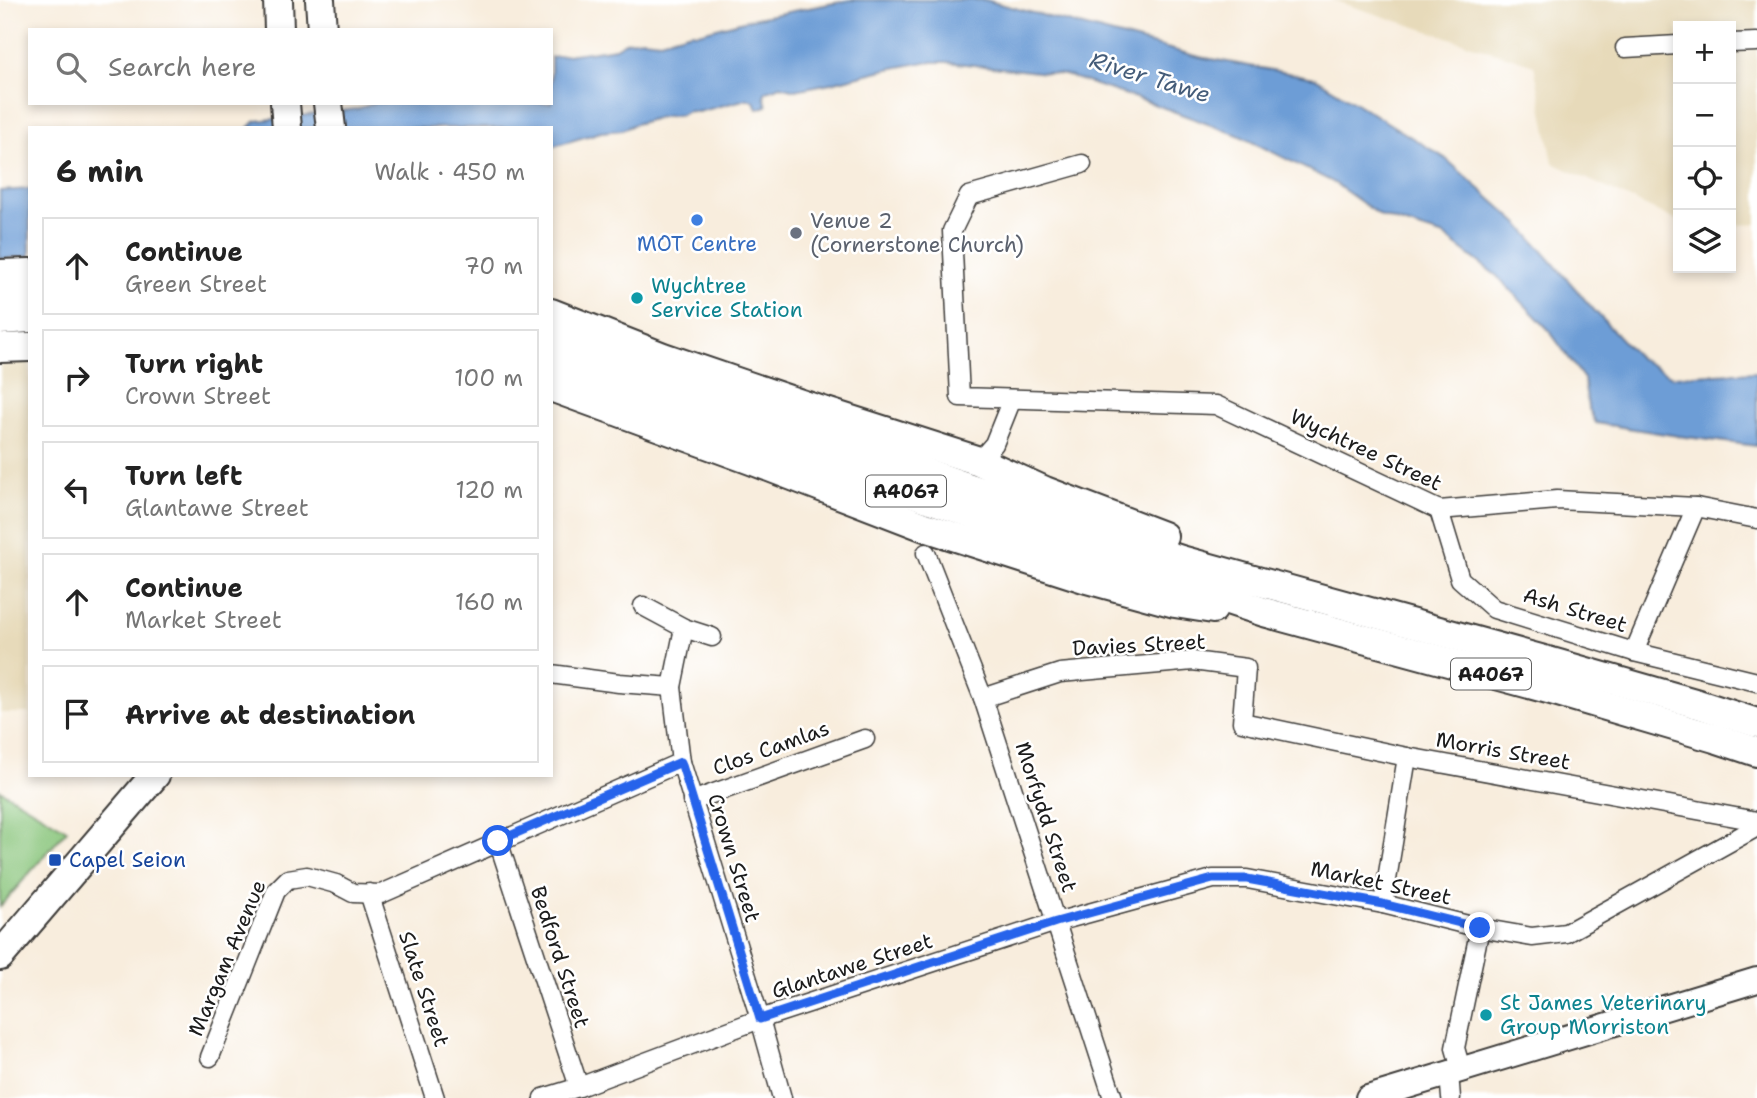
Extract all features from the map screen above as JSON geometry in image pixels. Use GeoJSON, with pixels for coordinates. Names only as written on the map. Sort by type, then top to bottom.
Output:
{"type":"FeatureCollection","features":[{"type":"Feature","properties":{"kind":"main road"},"geometry":{"type":"LineString","coordinates":[[278,0],[279,28]]}},
{"type":"Feature","properties":{"kind":"main road"},"geometry":{"type":"LineString","coordinates":[[320,0],[322,28]]}},
{"type":"Feature","properties":{"kind":"main road"},"geometry":{"type":"LineString","coordinates":[[328,105],[331,126]]}},
{"type":"Feature","properties":{"kind":"main road"},"geometry":{"type":"LineString","coordinates":[[0,274],[28,272]]}},
{"type":"Feature","properties":{"kind":"main road"},"geometry":{"type":"LineString","coordinates":[[0,296],[28,295]]}},
{"type":"Feature","properties":{"kind":"main road"},"geometry":{"type":"LineString","coordinates":[[553,314],[663,357],[979,461],[1045,491],[1149,530],[1281,587]]}},
{"type":"Feature","properties":{"kind":"main road"},"geometry":{"type":"LineString","coordinates":[[0,320],[28,318]]}},
{"type":"Feature","properties":{"kind":"main road","name":"A4067"},"geometry":{"type":"LineString","coordinates":[[553,339],[870,453],[1181,559],[1555,663],[1757,723]]}},
{"type":"Feature","properties":{"kind":"main road"},"geometry":{"type":"LineString","coordinates":[[0,348],[28,347]]}},
{"type":"Feature","properties":{"kind":"main road","name":"A4067"},"geometry":{"type":"LineString","coordinates":[[553,363],[727,429],[1264,612],[1548,689],[1757,752]]}},
{"type":"Feature","properties":{"kind":"main road"},"geometry":{"type":"LineString","coordinates":[[553,388],[926,527],[1087,579],[1175,603],[1226,612],[1264,612]]}},
{"type":"Feature","properties":{"kind":"main road"},"geometry":{"type":"LineString","coordinates":[[0,956],[153,777]]}},
{"type":"Feature","properties":{"kind":"main road"},"geometry":{"type":"LineString","coordinates":[[1368,1098],[1757,979]]}},
{"type":"Feature","properties":{"kind":"street"},"geometry":{"type":"LineString","coordinates":[[1736,43],[1757,42]]}},
{"type":"Feature","properties":{"kind":"street"},"geometry":{"type":"LineString","coordinates":[[1625,48],[1673,45]]}},
{"type":"Feature","properties":{"kind":"street","name":"Wychtree Street"},"geometry":{"type":"LineString","coordinates":[[1082,164],[969,196],[952,231],[960,397],[1216,405],[1440,510],[1557,500],[1696,507],[1757,519]]}},
{"type":"Feature","properties":{"kind":"street"},"geometry":{"type":"LineString","coordinates":[[979,461],[994,444],[1012,399]]}},
{"type":"Feature","properties":{"kind":"street"},"geometry":{"type":"LineString","coordinates":[[1634,652],[1696,507]]}},
{"type":"Feature","properties":{"kind":"street","name":"Ash Street"},"geometry":{"type":"LineString","coordinates":[[1440,510],[1460,579],[1494,609],[1634,652],[1757,682]]}},
{"type":"Feature","properties":{"kind":"street","name":"Morfydd Street"},"geometry":{"type":"LineString","coordinates":[[926,554],[983,698],[1113,1098]]}},
{"type":"Feature","properties":{"kind":"street"},"geometry":{"type":"LineString","coordinates":[[643,606],[684,628],[712,637]]}},
{"type":"Feature","properties":{"kind":"street","name":"Crown Street"},"geometry":{"type":"LineString","coordinates":[[684,628],[672,687],[681,762],[782,1098]]}},
{"type":"Feature","properties":{"kind":"street","name":"Davies Street"},"geometry":{"type":"LineString","coordinates":[[983,698],[1060,673],[1193,661],[1246,668],[1242,722]]}},
{"type":"Feature","properties":{"kind":"street"},"geometry":{"type":"LineString","coordinates":[[553,674],[672,687]]}},
{"type":"Feature","properties":{"kind":"street","name":"Morris Street"},"geometry":{"type":"LineString","coordinates":[[1242,722],[1406,757],[1757,821]]}},
{"type":"Feature","properties":{"kind":"street","name":"Clos Camlas"},"geometry":{"type":"LineString","coordinates":[[692,801],[865,739]]}},
{"type":"Feature","properties":{"kind":"street"},"geometry":{"type":"LineString","coordinates":[[1383,904],[1406,757]]}},
{"type":"Feature","properties":{"kind":"street"},"geometry":{"type":"LineString","coordinates":[[369,893],[381,894],[681,762]]}},
{"type":"Feature","properties":{"kind":"street","name":"Market Street"},"geometry":{"type":"LineString","coordinates":[[1056,922],[1213,879],[1247,879],[1383,904],[1480,928],[1532,937],[1566,933],[1757,827]]}},
{"type":"Feature","properties":{"kind":"street","name":"Bedford Street"},"geometry":{"type":"LineString","coordinates":[[498,841],[579,1087]]}},
{"type":"Feature","properties":{"kind":"street","name":"Margam Avenue"},"geometry":{"type":"LineString","coordinates":[[209,1057],[276,891],[288,879],[307,876],[353,892],[369,893]]}},
{"type":"Feature","properties":{"kind":"street","name":"Slate Street"},"geometry":{"type":"LineString","coordinates":[[369,893],[435,1098]]}},
{"type":"Feature","properties":{"kind":"street","name":"Glantawe Street"},"geometry":{"type":"LineString","coordinates":[[544,1098],[760,1019],[1056,922]]}},
{"type":"Feature","properties":{"kind":"street"},"geometry":{"type":"LineString","coordinates":[[1451,1098],[1455,1048],[1480,928]]}},
{"type":"Feature","properties":{"kind":"shaded area"},"geometry":{"type":"Polygon","coordinates":[[[1332,0],[1757,0],[1757,224],[1736,225],[1736,21],[1673,21],[1673,219],[1553,163],[1534,65],[1332,0]]]}},
{"type":"Feature","properties":{"kind":"shaded area"},"geometry":{"type":"Polygon","coordinates":[[[28,360],[28,713],[0,713],[0,364],[28,360]]]}},
{"type":"Feature","properties":{"kind":"green space"},"geometry":{"type":"Polygon","coordinates":[[[0,790],[67,830],[0,907],[0,790]]]}},
{"type":"Feature","properties":{"kind":"water","name":"River Tawe"},"geometry":{"type":"Polygon","coordinates":[[[850,0],[985,0],[1200,57],[1315,78],[1445,158],[1520,225],[1640,359],[1672,376],[1757,372],[1757,446],[1596,423],[1588,407],[1584,379],[1548,329],[1497,276],[1444,236],[1381,216],[1333,182],[1238,135],[1065,75],[925,62],[795,90],[781,86],[766,91],[764,96],[767,106],[757,109],[754,101],[747,99],[698,112],[688,111],[681,115],[661,117],[622,130],[601,132],[553,146],[553,126],[250,126],[256,121],[357,109],[369,105],[553,105],[553,57],[615,48],[627,41],[660,41],[751,19],[850,0]]]}},
{"type":"Feature","properties":{"kind":"water"},"geometry":{"type":"Polygon","coordinates":[[[28,189],[28,256],[0,259],[0,191],[28,189]]]}},
{"type":"Feature","properties":{"kind":"place","name":"MOT Centre"},"geometry":{"type":"Point","coordinates":[697,220]}},
{"type":"Feature","properties":{"kind":"place","name":"Venue 2 (Cornerstone Church)"},"geometry":{"type":"Point","coordinates":[796,233]}},
{"type":"Feature","properties":{"kind":"place","name":"Wychtree Service Station"},"geometry":{"type":"Point","coordinates":[637,298]}},
{"type":"Feature","properties":{"kind":"place","name":"Capel Seion"},"geometry":{"type":"Point","coordinates":[55,860]}},
{"type":"Feature","properties":{"kind":"place","name":"St James Veterinary Group Morriston"},"geometry":{"type":"Point","coordinates":[1486,1015]}},
{"type":"Feature","properties":{"kind":"route"},"geometry":{"type":"LineString","coordinates":[[498,841],[681,762],[760,1019],[1056,922],[1213,879],[1247,879],[1383,904],[1480,928]]}}]}
